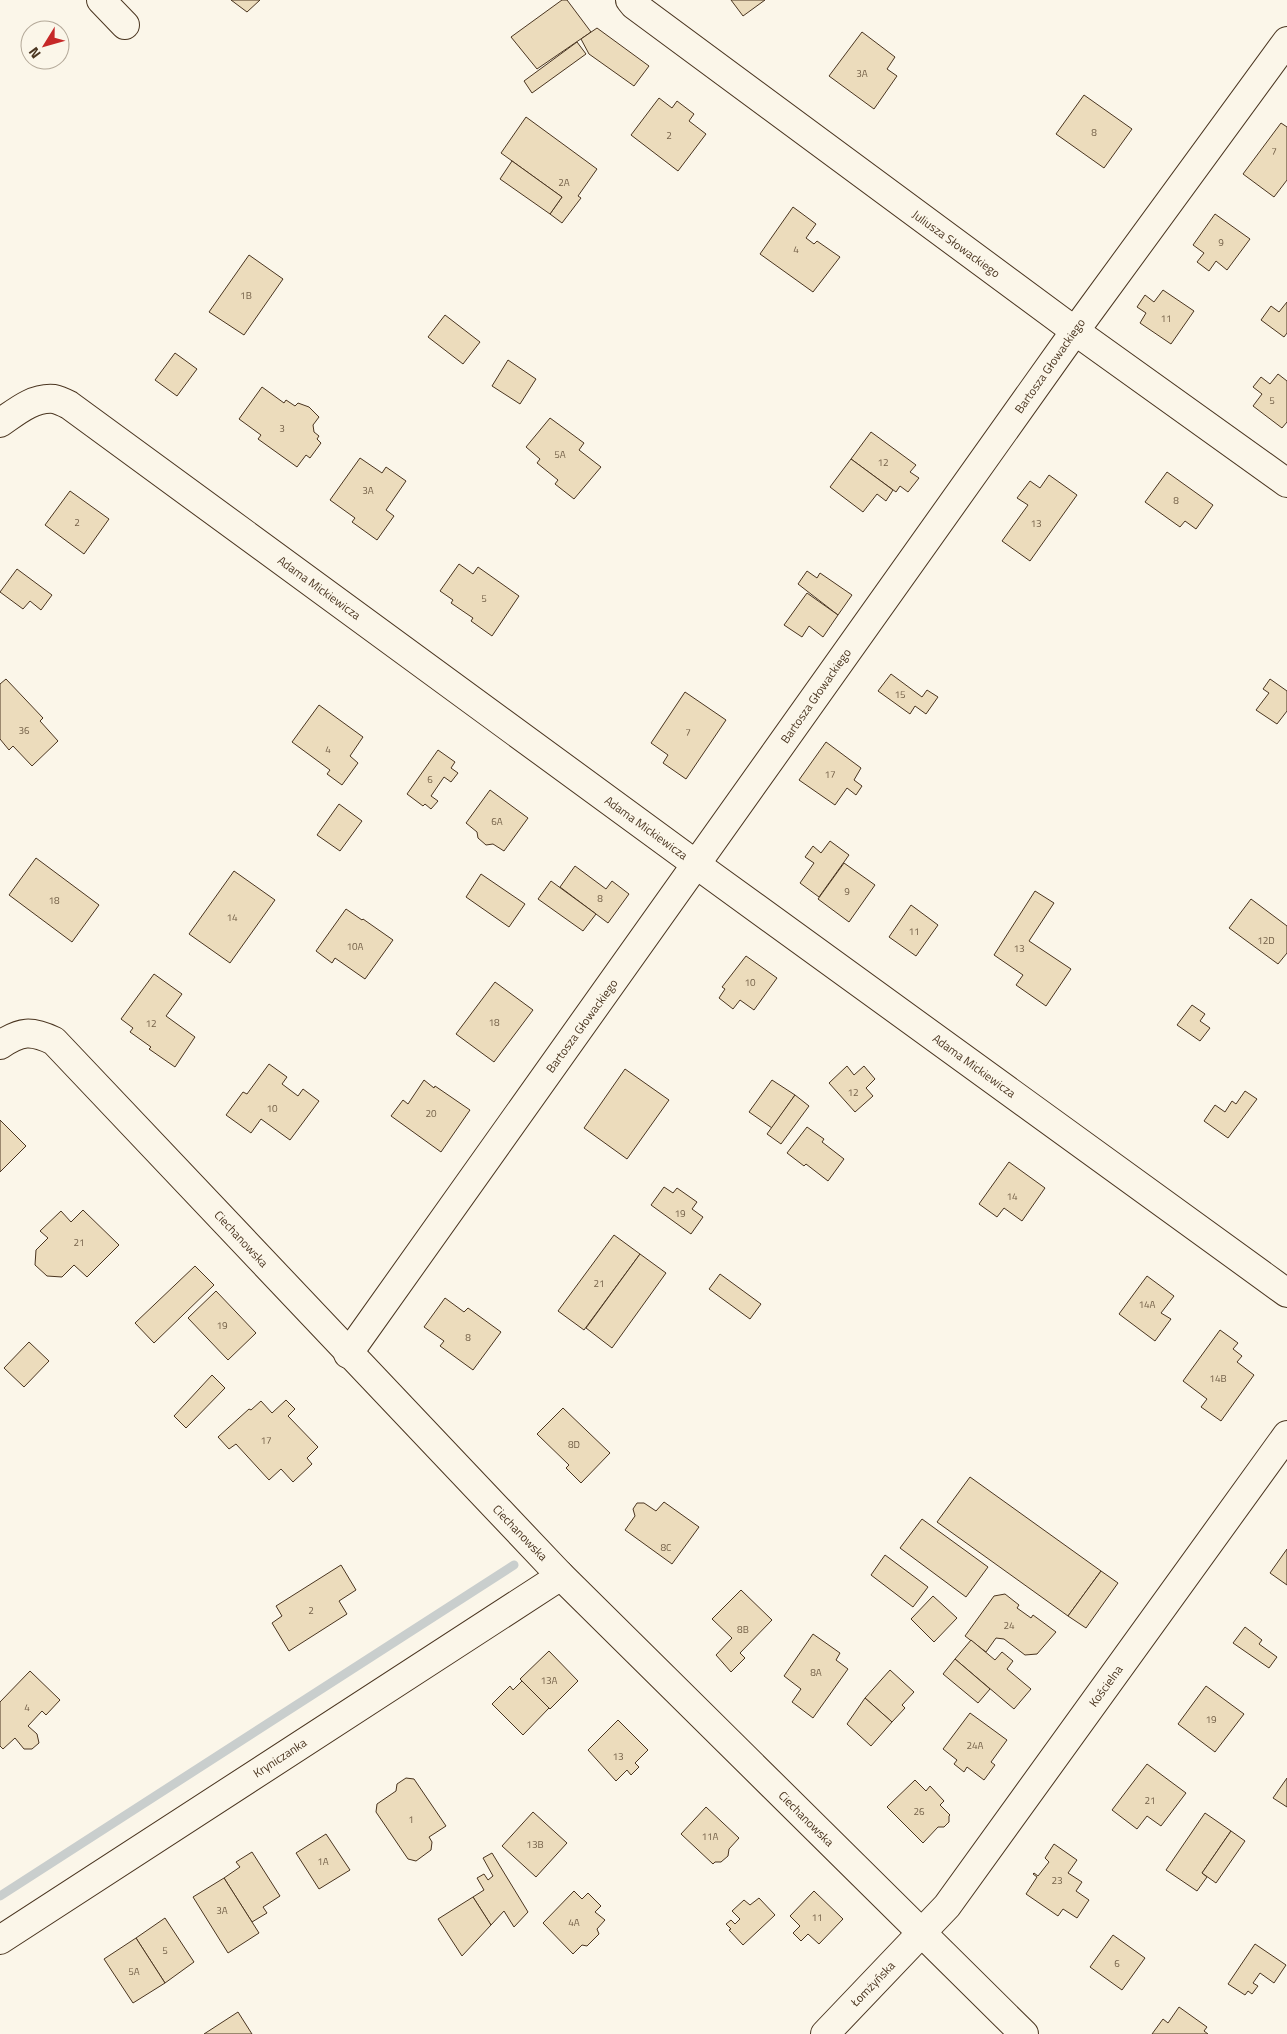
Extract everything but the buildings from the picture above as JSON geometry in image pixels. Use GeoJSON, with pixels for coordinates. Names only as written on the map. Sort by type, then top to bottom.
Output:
{"type":"FeatureCollection","features":[{"type":"Feature","properties":{"kind":"street"},"geometry":{"type":"LineString","coordinates":[[101,0],[125,25]]}},
{"type":"Feature","properties":{"kind":"street","name":"Juliusza Słowackiego"},"geometry":{"type":"LineString","coordinates":[[630,0],[642,11],[1075,331],[1287,482]]}},
{"type":"Feature","properties":{"kind":"street","name":"Bartosza Głowackiego"},"geometry":{"type":"LineString","coordinates":[[348,1354],[1075,331],[1287,41]]}},
{"type":"Feature","properties":{"kind":"street","name":"Adama Mickiewicza"},"geometry":{"type":"LineString","coordinates":[[0,424],[22,408],[36,401],[55,399],[69,405],[697,865],[1287,1293]]}},
{"type":"Feature","properties":{"kind":"street","name":"Ciechanowska"},"geometry":{"type":"LineString","coordinates":[[11,1039],[37,1033],[54,1041],[348,1354],[560,1575],[1024,2034]]}},
{"type":"Feature","properties":{"kind":"street","name":"Kościelna"},"geometry":{"type":"LineString","coordinates":[[921,1933],[950,1901],[1287,1435]]}},
{"type":"Feature","properties":{"kind":"street","name":"Kryniczanka"},"geometry":{"type":"LineString","coordinates":[[0,1940],[550,1584],[560,1575]]}},
{"type":"Feature","properties":{"kind":"street","name":"Łomżyńska"},"geometry":{"type":"LineString","coordinates":[[825,2034],[921,1933]]}},
{"type":"Feature","properties":{"kind":"waterway"},"geometry":{"type":"LineString","coordinates":[[0,1896],[514,1565]]}}]}
